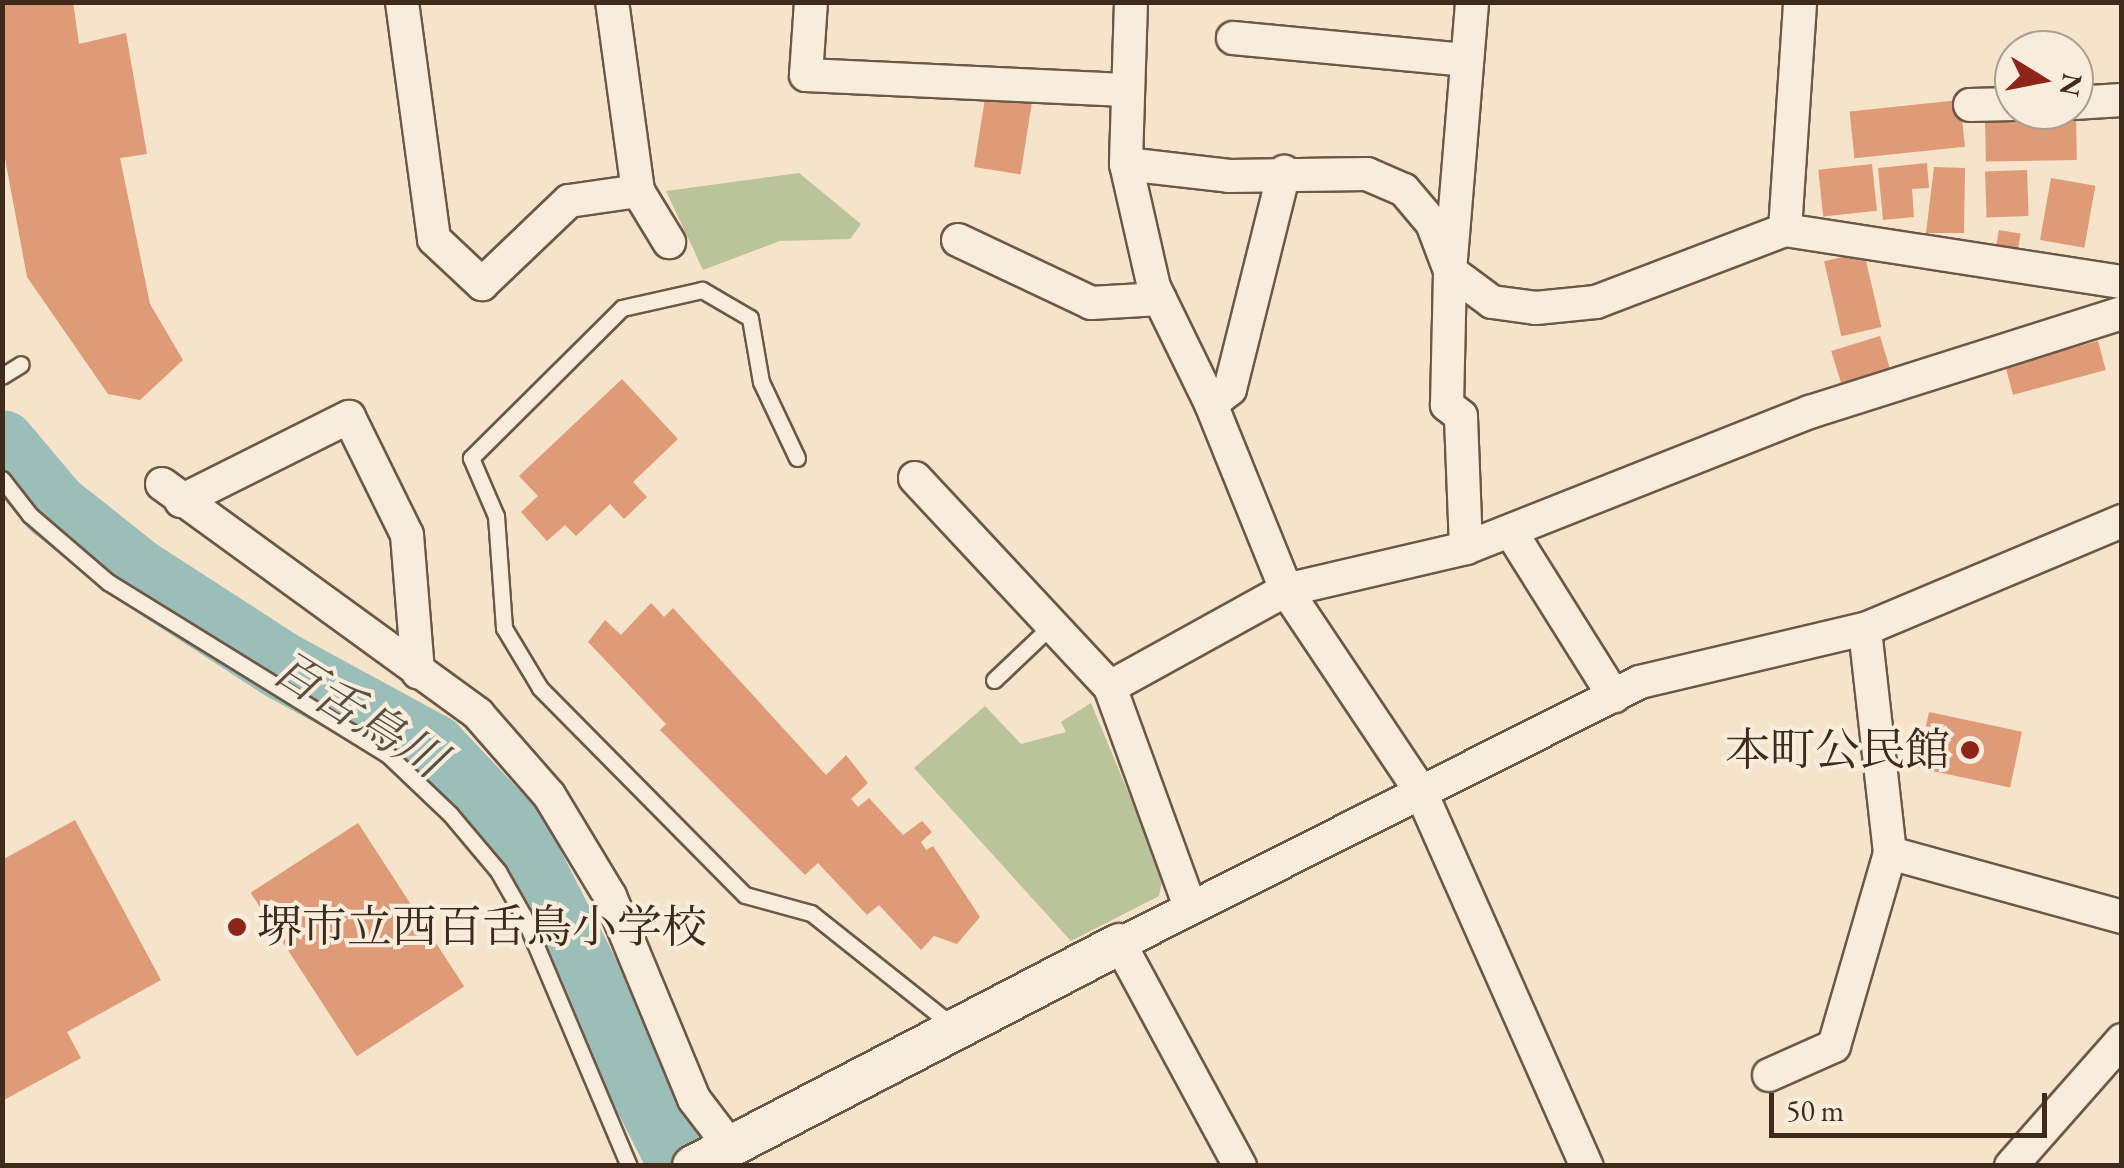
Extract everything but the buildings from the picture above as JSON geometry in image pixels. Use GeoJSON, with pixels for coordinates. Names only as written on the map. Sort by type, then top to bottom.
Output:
{"type":"FeatureCollection","features":[{"type":"Feature","properties":{"kind":"street"},"geometry":{"type":"LineString","coordinates":[[402,2],[434,239],[482,284],[568,201],[638,191]]}},
{"type":"Feature","properties":{"kind":"street"},"geometry":{"type":"LineString","coordinates":[[612,2],[638,191],[669,242]]}},
{"type":"Feature","properties":{"kind":"street"},"geometry":{"type":"LineString","coordinates":[[811,2],[806,75],[1125,90]]}},
{"type":"Feature","properties":{"kind":"street"},"geometry":{"type":"LineString","coordinates":[[1131,2],[1125,90],[1126,164],[1160,299],[1211,404],[1286,590],[1420,790],[1588,1166]]}},
{"type":"Feature","properties":{"kind":"street"},"geometry":{"type":"LineString","coordinates":[[1466,548],[1460,416],[1447,405],[1450,271],[1472,2]]}},
{"type":"Feature","properties":{"kind":"street"},"geometry":{"type":"LineString","coordinates":[[1785,230],[1800,2]]}},
{"type":"Feature","properties":{"kind":"street"},"geometry":{"type":"LineString","coordinates":[[1233,38],[1466,60]]}},
{"type":"Feature","properties":{"kind":"street"},"geometry":{"type":"LineString","coordinates":[[2094,102],[2122,100]]}},
{"type":"Feature","properties":{"kind":"street"},"geometry":{"type":"LineString","coordinates":[[1970,105],[1994,104]]}},
{"type":"Feature","properties":{"kind":"street"},"geometry":{"type":"LineString","coordinates":[[1126,164],[1230,176],[1284,172],[1367,174],[1404,190],[1432,223],[1450,271],[1492,302],[1536,308],[1596,302],[1785,230],[1978,255],[2122,282]]}},
{"type":"Feature","properties":{"kind":"street"},"geometry":{"type":"LineString","coordinates":[[1211,404],[1230,389],[1284,172]]}},
{"type":"Feature","properties":{"kind":"street"},"geometry":{"type":"LineString","coordinates":[[958,240],[1091,303],[1160,299]]}},
{"type":"Feature","properties":{"kind":"street"},"geometry":{"type":"LineString","coordinates":[[1110,688],[1286,590],[1466,548],[1810,412],[2122,312]]}},
{"type":"Feature","properties":{"kind":"street"},"geometry":{"type":"LineString","coordinates":[[418,673],[406,536],[350,417],[172,493],[418,673],[478,714],[549,794],[610,896],[694,1099],[709,1156],[1120,944],[1188,904],[1640,682],[1865,629],[2122,521]]}},
{"type":"Feature","properties":{"kind":"street"},"geometry":{"type":"LineString","coordinates":[[914,478],[1110,688],[1188,904]]}},
{"type":"Feature","properties":{"kind":"street"},"geometry":{"type":"LineString","coordinates":[[1511,532],[1614,696]]}},
{"type":"Feature","properties":{"kind":"street"},"geometry":{"type":"LineString","coordinates":[[1769,1075],[1834,1046],[1890,853],[1865,629]]}},
{"type":"Feature","properties":{"kind":"street"},"geometry":{"type":"LineString","coordinates":[[1890,853],[2122,917]]}},
{"type":"Feature","properties":{"kind":"street"},"geometry":{"type":"LineString","coordinates":[[1120,944],[1240,1166]]}},
{"type":"Feature","properties":{"kind":"street"},"geometry":{"type":"LineString","coordinates":[[2011,1166],[2122,1040]]}},
{"type":"Feature","properties":{"kind":"lane"},"geometry":{"type":"LineString","coordinates":[[797,458],[761,382],[750,318],[702,290],[622,308],[471,458],[496,516],[504,628],[540,688],[746,895],[811,913],[956,1029]]}},
{"type":"Feature","properties":{"kind":"lane"},"geometry":{"type":"LineString","coordinates":[[2,376],[22,364]]}},
{"type":"Feature","properties":{"kind":"lane"},"geometry":{"type":"LineString","coordinates":[[2,479],[30,514],[108,582],[387,754],[450,814],[498,871],[523,915],[629,1166]]}},
{"type":"Feature","properties":{"kind":"lane"},"geometry":{"type":"LineString","coordinates":[[994,680],[1052,626]]}},
{"type":"Feature","properties":{"kind":"green space"},"geometry":{"type":"Polygon","coordinates":[[[799,173],[861,224],[850,239],[780,241],[703,270],[666,191],[799,173]]]}},
{"type":"Feature","properties":{"kind":"green space"},"geometry":{"type":"Polygon","coordinates":[[[1091,703],[1163,876],[1159,896],[1071,941],[914,768],[985,706],[1021,744],[1066,732],[1061,722],[1091,703]]]}},
{"type":"Feature","properties":{"kind":"waterway","name":"百舌鳥川"},"geometry":{"type":"LineString","coordinates":[[2,444],[54,506],[137,572],[284,667],[433,748],[514,834],[683,1166]]}},
{"type":"Feature","properties":{"kind":"place","name":"本町公民館"},"geometry":{"type":"Point","coordinates":[1970,750]}},
{"type":"Feature","properties":{"kind":"place","name":"堺市立西百舌鳥小学校"},"geometry":{"type":"Point","coordinates":[237,927]}}]}
